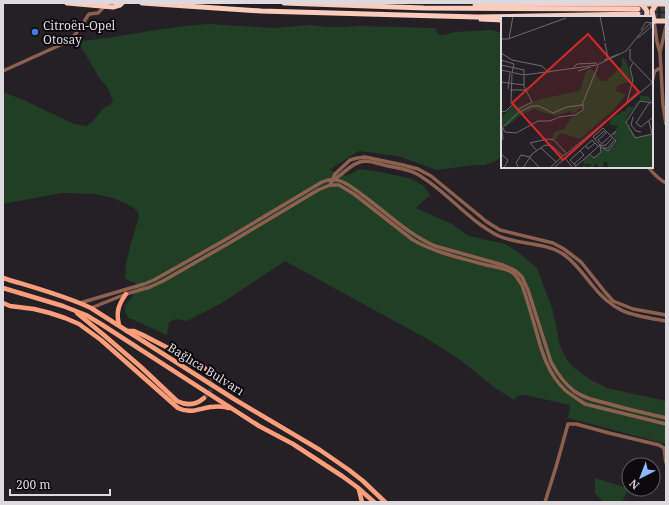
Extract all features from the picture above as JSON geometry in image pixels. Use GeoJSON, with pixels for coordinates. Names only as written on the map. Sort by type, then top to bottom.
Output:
{"type":"FeatureCollection","features":[{"type":"Feature","properties":{"kind":"highway"},"geometry":{"type":"LineString","coordinates":[[67,3],[105,6],[117,6],[122,3]]}},
{"type":"Feature","properties":{"kind":"highway"},"geometry":{"type":"LineString","coordinates":[[142,3],[261,11],[465,16],[638,12],[409,8],[284,3]]}},
{"type":"Feature","properties":{"kind":"highway"},"geometry":{"type":"LineString","coordinates":[[652,16],[652,11],[656,3]]}},
{"type":"Feature","properties":{"kind":"highway"},"geometry":{"type":"LineString","coordinates":[[465,9],[474,6],[511,4],[666,4]]}},
{"type":"Feature","properties":{"kind":"highway"},"geometry":{"type":"LineString","coordinates":[[642,4],[648,13],[646,16]]}},
{"type":"Feature","properties":{"kind":"highway"},"geometry":{"type":"LineString","coordinates":[[465,16],[476,19],[501,20]]}},
{"type":"Feature","properties":{"kind":"highway"},"geometry":{"type":"LineString","coordinates":[[653,21],[666,21]]}},
{"type":"Feature","properties":{"kind":"main road","name":"Bağlıca Bulvarı"},"geometry":{"type":"LineString","coordinates":[[3,278],[60,295],[91,308],[234,399],[320,450],[363,481],[385,502]]}},
{"type":"Feature","properties":{"kind":"main road","name":"Bağlıca Bulvarı"},"geometry":{"type":"LineString","coordinates":[[3,288],[86,315],[259,426],[292,444],[342,476],[374,502]]}},
{"type":"Feature","properties":{"kind":"main road"},"geometry":{"type":"LineString","coordinates":[[119,326],[117,319],[118,310],[126,294]]}},
{"type":"Feature","properties":{"kind":"main road"},"geometry":{"type":"LineString","coordinates":[[4,305],[34,309],[54,314],[79,324],[101,340],[178,408],[185,411],[194,411],[219,406],[235,410]]}},
{"type":"Feature","properties":{"kind":"main road"},"geometry":{"type":"LineString","coordinates":[[73,310],[141,367],[177,401],[183,404],[189,404],[196,403],[204,398]]}},
{"type":"Feature","properties":{"kind":"main road"},"geometry":{"type":"LineString","coordinates":[[126,330],[134,331],[143,335],[201,365],[207,370]]}},
{"type":"Feature","properties":{"kind":"main road"},"geometry":{"type":"LineString","coordinates":[[90,332],[105,336]]}},
{"type":"Feature","properties":{"kind":"main road"},"geometry":{"type":"LineString","coordinates":[[358,488],[362,497],[362,502]]}},
{"type":"Feature","properties":{"kind":"street"},"geometry":{"type":"LineString","coordinates":[[3,71],[69,41],[82,26],[89,14],[98,13],[105,6]]}},
{"type":"Feature","properties":{"kind":"street"},"geometry":{"type":"LineString","coordinates":[[653,21],[660,53],[663,105],[666,124]]}},
{"type":"Feature","properties":{"kind":"street"},"geometry":{"type":"LineString","coordinates":[[660,53],[666,26]]}},
{"type":"Feature","properties":{"kind":"street"},"geometry":{"type":"LineString","coordinates":[[653,32],[656,36]]}},
{"type":"Feature","properties":{"kind":"street"},"geometry":{"type":"LineString","coordinates":[[653,76],[654,72],[661,68]]}},
{"type":"Feature","properties":{"kind":"street"},"geometry":{"type":"LineString","coordinates":[[330,185],[335,174],[350,160],[364,157],[418,169],[431,176],[487,222],[500,230],[553,243],[564,249],[581,262],[614,301],[634,309],[666,315]]}},
{"type":"Feature","properties":{"kind":"street"},"geometry":{"type":"LineString","coordinates":[[333,180],[352,166],[363,161],[402,169],[416,174],[444,194],[484,228],[501,237],[551,248],[563,254],[573,262],[597,292],[615,308],[640,317],[666,321]]}},
{"type":"Feature","properties":{"kind":"street"},"geometry":{"type":"LineString","coordinates":[[649,168],[663,182],[666,183]]}},
{"type":"Feature","properties":{"kind":"street"},"geometry":{"type":"LineString","coordinates":[[80,303],[154,280],[225,240],[322,182],[333,180],[342,182],[355,190],[425,242],[503,265],[514,270],[522,277],[528,290],[551,362],[557,373],[568,386],[578,394],[588,398],[666,418]]}},
{"type":"Feature","properties":{"kind":"street"},"geometry":{"type":"LineString","coordinates":[[91,308],[126,294],[150,287],[225,246],[318,190],[330,185],[339,185],[354,194],[421,245],[444,254],[512,272],[518,278],[522,286],[549,370],[565,390],[585,404],[666,424]]}},
{"type":"Feature","properties":{"kind":"street"},"geometry":{"type":"LineString","coordinates":[[545,502],[568,424],[576,424],[662,446],[664,448],[666,463]]}},
{"type":"Feature","properties":{"kind":"green space"},"geometry":{"type":"Polygon","coordinates":[[[209,24],[273,28],[311,25],[326,27],[359,26],[435,28],[439,35],[454,32],[493,30],[501,33],[501,157],[496,161],[485,165],[436,170],[398,156],[359,151],[329,170],[346,176],[360,169],[412,179],[424,186],[430,195],[416,208],[452,224],[469,236],[505,244],[518,252],[537,268],[553,311],[560,346],[567,360],[574,368],[591,380],[607,388],[666,401],[666,444],[568,418],[570,405],[525,395],[518,396],[514,400],[494,387],[459,359],[429,340],[285,261],[222,303],[187,321],[176,319],[169,322],[167,335],[129,318],[125,312],[125,305],[132,298],[136,283],[125,278],[128,254],[139,217],[138,212],[133,207],[113,198],[94,194],[62,193],[3,204],[3,92],[26,101],[74,124],[86,126],[93,121],[113,100],[107,87],[98,76],[79,43],[81,41],[209,24]]]}},
{"type":"Feature","properties":{"kind":"green space"},"geometry":{"type":"Polygon","coordinates":[[[595,478],[621,486],[621,497],[624,497],[622,502],[603,502],[595,493],[595,478]]]}},
{"type":"Feature","properties":{"kind":"tunnel"},"geometry":{"type":"LineString","coordinates":[[638,9],[666,9]]}},
{"type":"Feature","properties":{"kind":"tunnel"},"geometry":{"type":"LineString","coordinates":[[638,14],[666,16]]}},
{"type":"Feature","properties":{"kind":"tunnel"},"geometry":{"type":"LineString","coordinates":[[204,398],[212,388],[213,384],[207,370]]}},
{"type":"Feature","properties":{"kind":"place","name":"Citroën-Opel Otosay"},"geometry":{"type":"Point","coordinates":[35,32]}}]}
